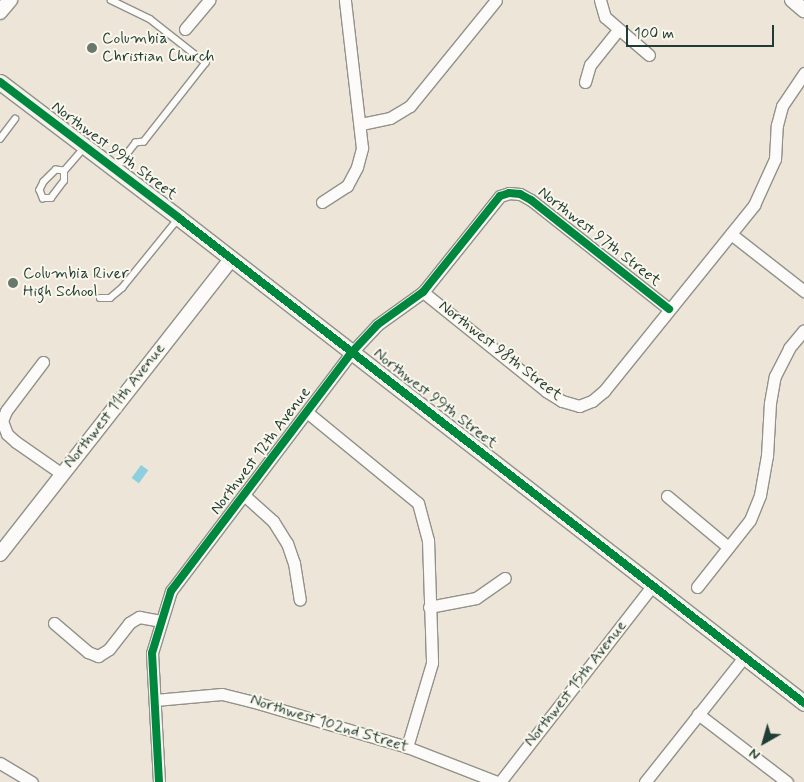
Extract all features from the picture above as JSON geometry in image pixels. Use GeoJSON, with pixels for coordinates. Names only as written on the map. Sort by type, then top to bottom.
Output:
{"type":"FeatureCollection","features":[{"type":"Feature","properties":{"kind":"main road","name":"Northwest 99th Street"},"geometry":{"type":"LineString","coordinates":[[0,82],[116,169],[804,703]]}},
{"type":"Feature","properties":{"kind":"street"},"geometry":{"type":"LineString","coordinates":[[0,12],[10,0]]}},
{"type":"Feature","properties":{"kind":"street"},"geometry":{"type":"LineString","coordinates":[[186,29],[209,0]]}},
{"type":"Feature","properties":{"kind":"street"},"geometry":{"type":"LineString","coordinates":[[322,202],[347,186],[358,167],[362,148],[361,124],[345,0]]}},
{"type":"Feature","properties":{"kind":"street"},"geometry":{"type":"LineString","coordinates":[[361,124],[390,118],[410,106],[496,0]]}},
{"type":"Feature","properties":{"kind":"street"},"geometry":{"type":"LineString","coordinates":[[600,0],[605,18],[649,55]]}},
{"type":"Feature","properties":{"kind":"street"},"geometry":{"type":"LineString","coordinates":[[792,0],[804,10]]}},
{"type":"Feature","properties":{"kind":"street"},"geometry":{"type":"LineString","coordinates":[[585,82],[590,65],[618,30]]}},
{"type":"Feature","properties":{"kind":"street"},"geometry":{"type":"LineString","coordinates":[[669,309],[754,204],[771,172],[775,159],[777,125],[782,106],[804,73]]}},
{"type":"Feature","properties":{"kind":"street","name":"Northwest 12th Avenue"},"geometry":{"type":"LineString","coordinates":[[159,782],[152,652],[171,591],[308,413],[352,352],[377,325],[423,292],[493,204],[500,196],[509,193]]}},
{"type":"Feature","properties":{"kind":"street","name":"Northwest 97th Street"},"geometry":{"type":"LineString","coordinates":[[509,193],[520,194],[532,200],[669,309]]}},
{"type":"Feature","properties":{"kind":"street"},"geometry":{"type":"LineString","coordinates":[[731,234],[804,291]]}},
{"type":"Feature","properties":{"kind":"street","name":"Northwest 11th Avenue"},"geometry":{"type":"LineString","coordinates":[[0,554],[231,259]]}},
{"type":"Feature","properties":{"kind":"street","name":"Northwest 98th Street"},"geometry":{"type":"LineString","coordinates":[[423,292],[546,391],[578,406],[592,401],[604,391],[669,309]]}},
{"type":"Feature","properties":{"kind":"street"},"geometry":{"type":"LineString","coordinates":[[697,587],[750,520],[760,495],[767,456],[770,403],[775,376],[789,348],[804,330]]}},
{"type":"Feature","properties":{"kind":"street"},"geometry":{"type":"LineString","coordinates":[[43,362],[6,411],[2,421],[7,434],[16,442],[62,474]]}},
{"type":"Feature","properties":{"kind":"street"},"geometry":{"type":"LineString","coordinates":[[308,413],[418,503],[428,540],[432,663],[407,747]]}},
{"type":"Feature","properties":{"kind":"street"},"geometry":{"type":"LineString","coordinates":[[245,496],[273,521],[287,543],[294,563],[300,600]]}},
{"type":"Feature","properties":{"kind":"street"},"geometry":{"type":"LineString","coordinates":[[666,496],[728,547]]}},
{"type":"Feature","properties":{"kind":"street"},"geometry":{"type":"LineString","coordinates":[[429,608],[476,598],[505,578]]}},
{"type":"Feature","properties":{"kind":"street","name":"Northwest 15th Avenue"},"geometry":{"type":"LineString","coordinates":[[499,782],[652,586]]}},
{"type":"Feature","properties":{"kind":"street"},"geometry":{"type":"LineString","coordinates":[[54,623],[88,652],[98,656],[109,649],[129,623],[139,617],[161,621]]}},
{"type":"Feature","properties":{"kind":"street"},"geometry":{"type":"LineString","coordinates":[[645,782],[744,657]]}},
{"type":"Feature","properties":{"kind":"street","name":"Northwest 102nd Street"},"geometry":{"type":"LineString","coordinates":[[155,700],[222,694],[251,700],[407,747],[499,782]]}},
{"type":"Feature","properties":{"kind":"street"},"geometry":{"type":"LineString","coordinates":[[698,714],[787,782]]}},
{"type":"Feature","properties":{"kind":"street"},"geometry":{"type":"LineString","coordinates":[[0,763],[32,782]]}},
{"type":"Feature","properties":{"kind":"lane"},"geometry":{"type":"LineString","coordinates":[[111,0],[150,19],[206,63],[144,142],[136,143],[116,169]]}},
{"type":"Feature","properties":{"kind":"lane"},"geometry":{"type":"LineString","coordinates":[[0,139],[15,119]]}},
{"type":"Feature","properties":{"kind":"lane"},"geometry":{"type":"LineString","coordinates":[[64,171],[56,170],[44,182],[40,190],[43,198],[51,198],[64,181],[64,171],[85,146]]}},
{"type":"Feature","properties":{"kind":"lane"},"geometry":{"type":"LineString","coordinates":[[100,298],[110,298],[122,288],[179,218]]}},
{"type":"Feature","properties":{"kind":"water"},"geometry":{"type":"Polygon","coordinates":[[[141,465],[148,470],[139,483],[132,478],[141,465]]]}},
{"type":"Feature","properties":{"kind":"cycle path"},"geometry":{"type":"LineString","coordinates":[[0,82],[179,218],[804,703]]}},
{"type":"Feature","properties":{"kind":"cycle path"},"geometry":{"type":"LineString","coordinates":[[159,782],[152,653],[171,591],[352,352],[377,325],[423,292],[500,196],[509,193],[520,194],[531,200],[669,309]]}},
{"type":"Feature","properties":{"kind":"place","name":"Columbia Christian Church"},"geometry":{"type":"Point","coordinates":[92,48]}},
{"type":"Feature","properties":{"kind":"place","name":"Columbia River High School"},"geometry":{"type":"Point","coordinates":[13,283]}}]}
